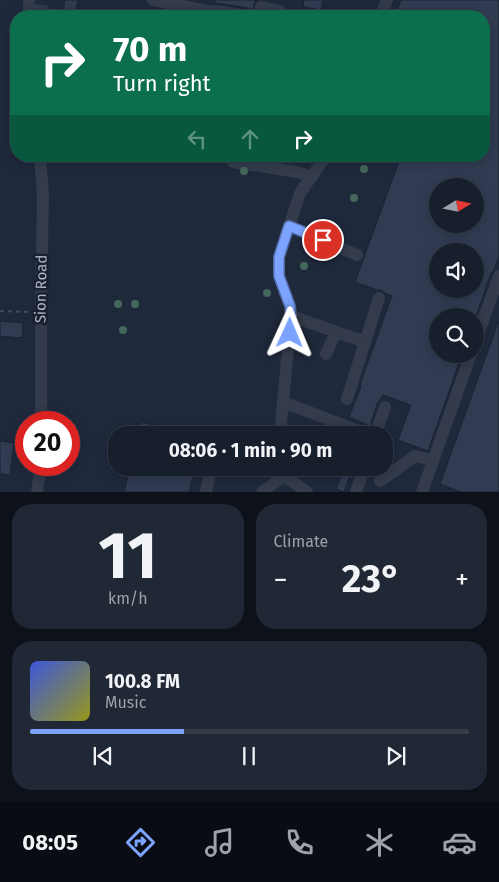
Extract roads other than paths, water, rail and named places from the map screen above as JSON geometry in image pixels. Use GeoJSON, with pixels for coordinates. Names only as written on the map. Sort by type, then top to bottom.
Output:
{"type":"FeatureCollection","features":[{"type":"Feature","properties":{"kind":"street"},"geometry":{"type":"LineString","coordinates":[[153,0],[202,10]]}},
{"type":"Feature","properties":{"kind":"street"},"geometry":{"type":"LineString","coordinates":[[261,8],[274,10]]}},
{"type":"Feature","properties":{"kind":"street","name":"Sion Road"},"geometry":{"type":"LineString","coordinates":[[40,162],[43,195],[41,313],[45,330],[41,411]]}},
{"type":"Feature","properties":{"kind":"street"},"geometry":{"type":"LineString","coordinates":[[256,162],[312,177]]}},
{"type":"Feature","properties":{"kind":"street"},"geometry":{"type":"LineString","coordinates":[[281,426],[291,316],[290,306],[279,276],[279,257],[300,193],[322,162]]}},
{"type":"Feature","properties":{"kind":"street"},"geometry":{"type":"LineString","coordinates":[[289,226],[357,255]]}},
{"type":"Feature","properties":{"kind":"street"},"geometry":{"type":"LineString","coordinates":[[484,318],[499,276]]}},
{"type":"Feature","properties":{"kind":"street"},"geometry":{"type":"LineString","coordinates":[[347,399],[379,298]]}},
{"type":"Feature","properties":{"kind":"street"},"geometry":{"type":"LineString","coordinates":[[291,316],[364,342]]}},
{"type":"Feature","properties":{"kind":"street"},"geometry":{"type":"LineString","coordinates":[[326,354],[336,332]]}},
{"type":"Feature","properties":{"kind":"street"},"geometry":{"type":"LineString","coordinates":[[422,492],[468,363]]}},
{"type":"Feature","properties":{"kind":"street"},"geometry":{"type":"LineString","coordinates":[[283,402],[346,426]]}},
{"type":"Feature","properties":{"kind":"street"},"geometry":{"type":"LineString","coordinates":[[378,426],[385,408]]}},
{"type":"Feature","properties":{"kind":"street"},"geometry":{"type":"LineString","coordinates":[[380,481],[415,456],[433,460]]}},
{"type":"Feature","properties":{"kind":"street"},"geometry":{"type":"LineString","coordinates":[[37,492],[39,476]]}},
{"type":"Feature","properties":{"kind":"street"},"geometry":{"type":"LineString","coordinates":[[206,492],[209,476]]}},
{"type":"Feature","properties":{"kind":"street"},"geometry":{"type":"LineString","coordinates":[[262,492],[278,476]]}},
{"type":"Feature","properties":{"kind":"street"},"geometry":{"type":"LineString","coordinates":[[287,476],[307,492]]}},
{"type":"Feature","properties":{"kind":"street"},"geometry":{"type":"LineString","coordinates":[[356,492],[361,476]]}}]}
